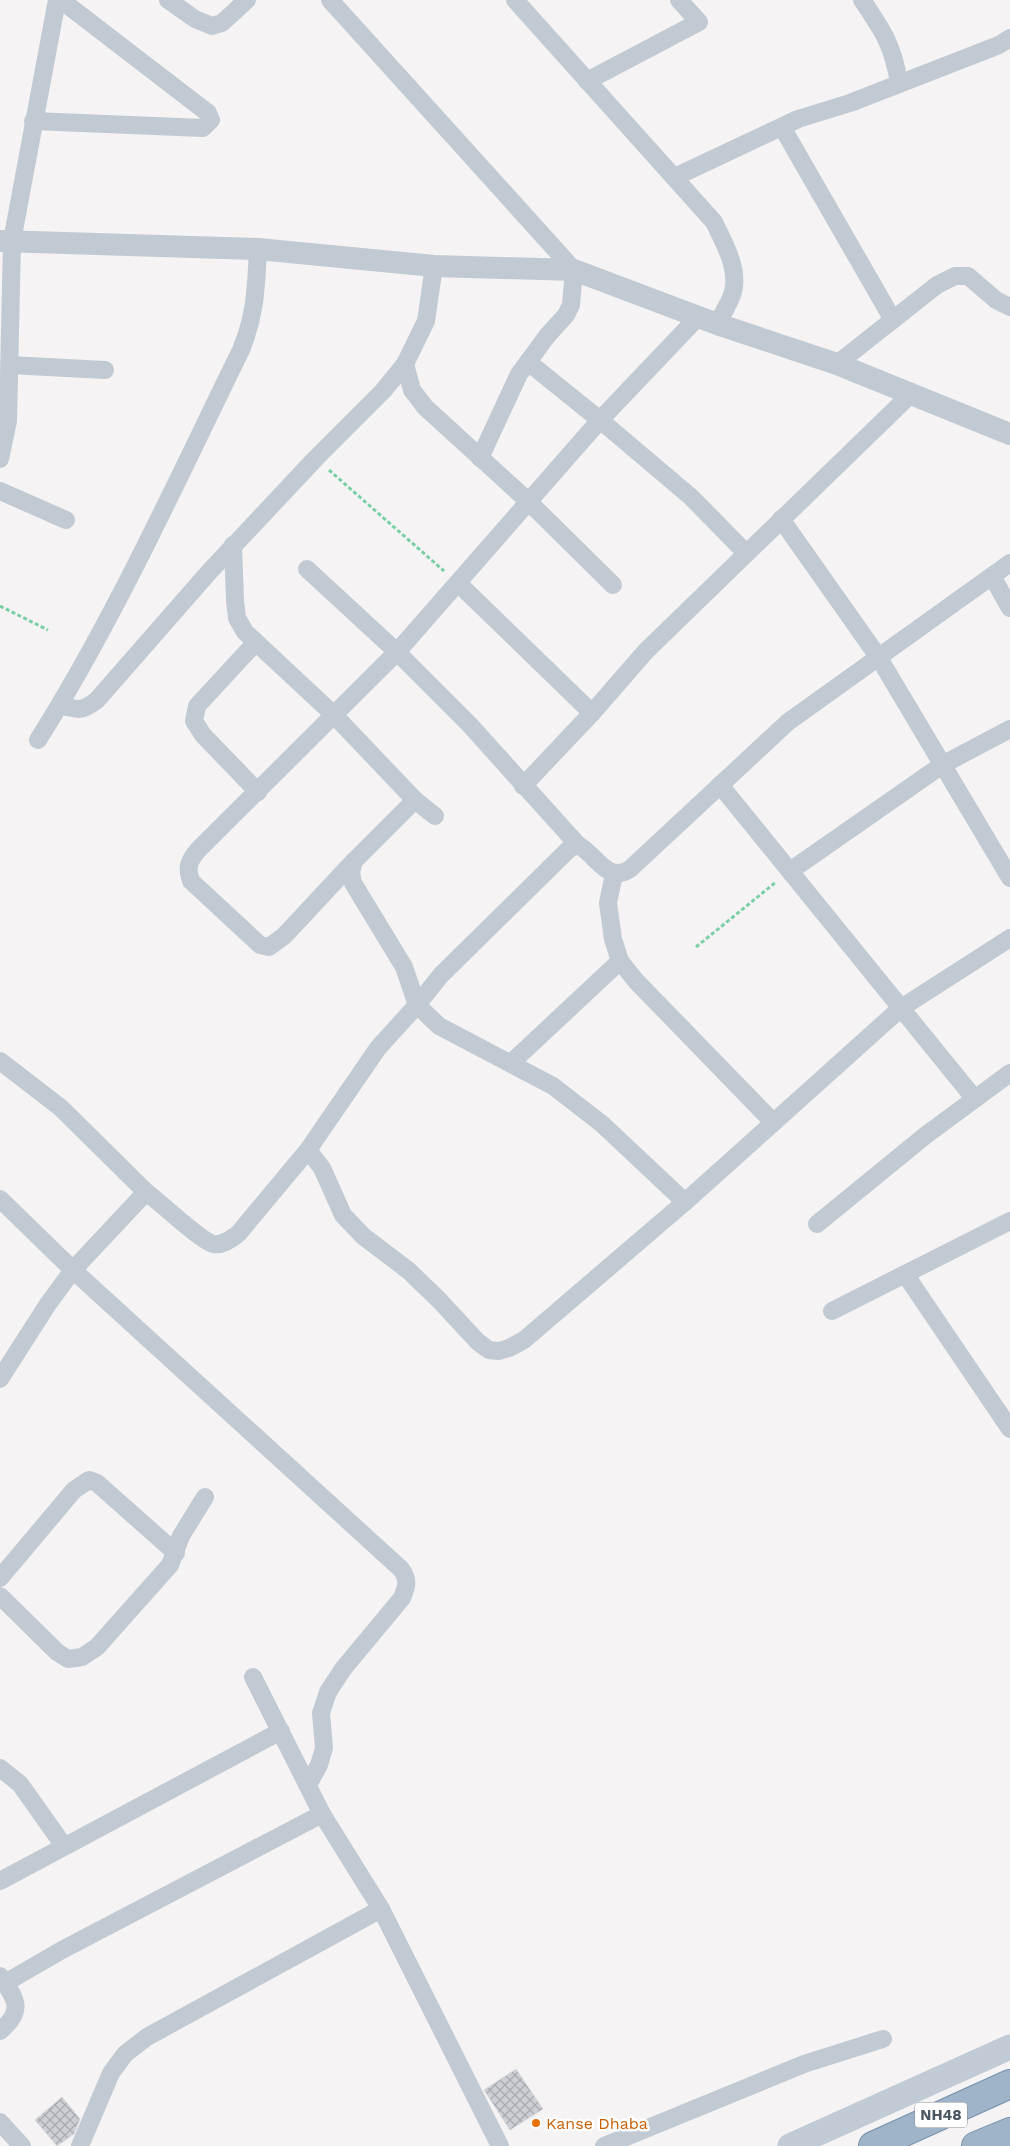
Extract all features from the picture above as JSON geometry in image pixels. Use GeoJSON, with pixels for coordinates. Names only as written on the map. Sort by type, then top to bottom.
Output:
{"type":"FeatureCollection","features":[{"type":"Feature","properties":{"kind":"highway","name":"NH48"},"geometry":{"type":"LineString","coordinates":[[873,2146],[1010,2084]]}},
{"type":"Feature","properties":{"kind":"highway","name":"NH48"},"geometry":{"type":"LineString","coordinates":[[976,2146],[1010,2132]]}},
{"type":"Feature","properties":{"kind":"main road"},"geometry":{"type":"LineString","coordinates":[[790,2146],[1010,2047]]}},
{"type":"Feature","properties":{"kind":"street"},"geometry":{"type":"LineString","coordinates":[[0,459],[8,421],[10,365],[6,241],[33,121],[57,0]]}},
{"type":"Feature","properties":{"kind":"street"},"geometry":{"type":"LineString","coordinates":[[33,121],[203,128],[211,120],[208,113],[61,0]]}},
{"type":"Feature","properties":{"kind":"street"},"geometry":{"type":"LineString","coordinates":[[168,0],[195,19],[212,26],[222,23],[248,0]]}},
{"type":"Feature","properties":{"kind":"street"},"geometry":{"type":"LineString","coordinates":[[330,0],[574,270],[571,304],[566,315],[547,336],[519,374],[480,458]]}},
{"type":"Feature","properties":{"kind":"street"},"geometry":{"type":"LineString","coordinates":[[415,800],[354,861],[277,943],[269,947],[260,945],[191,881],[187,870],[190,860],[198,850],[397,652],[600,420],[707,320],[733,293],[734,276],[727,249],[714,222],[515,0]]}},
{"type":"Feature","properties":{"kind":"street"},"geometry":{"type":"LineString","coordinates":[[587,81],[699,22],[679,0]]}},
{"type":"Feature","properties":{"kind":"street"},"geometry":{"type":"LineString","coordinates":[[862,0],[886,36],[895,57],[899,82]]}},
{"type":"Feature","properties":{"kind":"street"},"geometry":{"type":"LineString","coordinates":[[675,177],[798,120],[850,103],[1010,38]]}},
{"type":"Feature","properties":{"kind":"street"},"geometry":{"type":"LineString","coordinates":[[782,127],[893,320]]}},
{"type":"Feature","properties":{"kind":"street"},"geometry":{"type":"LineString","coordinates":[[6,241],[258,249],[434,266],[574,270],[707,320],[837,364],[1010,434]]}},
{"type":"Feature","properties":{"kind":"street"},"geometry":{"type":"LineString","coordinates":[[38,740],[60,705],[136,564],[241,350],[255,307],[258,249]]}},
{"type":"Feature","properties":{"kind":"street"},"geometry":{"type":"LineString","coordinates":[[60,705],[76,710],[87,708],[96,700],[233,545],[383,391],[404,364],[426,321],[434,266]]}},
{"type":"Feature","properties":{"kind":"street"},"geometry":{"type":"LineString","coordinates":[[837,364],[937,285],[955,276],[968,276],[996,300],[1010,307]]}},
{"type":"Feature","properties":{"kind":"street"},"geometry":{"type":"LineString","coordinates":[[528,362],[691,497],[746,554]]}},
{"type":"Feature","properties":{"kind":"street"},"geometry":{"type":"LineString","coordinates":[[404,364],[412,390],[425,407],[529,502],[613,585]]}},
{"type":"Feature","properties":{"kind":"street"},"geometry":{"type":"LineString","coordinates":[[10,365],[105,370]]}},
{"type":"Feature","properties":{"kind":"street"},"geometry":{"type":"LineString","coordinates":[[523,786],[592,713],[646,651],[912,393]]}},
{"type":"Feature","properties":{"kind":"street"},"geometry":{"type":"LineString","coordinates":[[0,491],[66,520]]}},
{"type":"Feature","properties":{"kind":"street"},"geometry":{"type":"LineString","coordinates":[[781,519],[878,658],[1010,878]]}},
{"type":"Feature","properties":{"kind":"street"},"geometry":{"type":"LineString","coordinates":[[233,545],[237,618],[245,632],[333,714],[415,800],[435,816]]}},
{"type":"Feature","properties":{"kind":"street"},"geometry":{"type":"LineString","coordinates":[[307,569],[397,652],[469,724],[578,845],[585,848],[604,868],[614,874],[623,874],[788,722],[1010,563]]}},
{"type":"Feature","properties":{"kind":"street"},"geometry":{"type":"LineString","coordinates":[[992,576],[1010,608]]}},
{"type":"Feature","properties":{"kind":"street"},"geometry":{"type":"LineString","coordinates":[[458,583],[592,713]]}},
{"type":"Feature","properties":{"kind":"street"},"geometry":{"type":"LineString","coordinates":[[256,642],[197,706],[194,720],[203,735],[258,792]]}},
{"type":"Feature","properties":{"kind":"street"},"geometry":{"type":"LineString","coordinates":[[790,870],[942,765],[1010,729]]}},
{"type":"Feature","properties":{"kind":"street"},"geometry":{"type":"LineString","coordinates":[[720,785],[974,1098]]}},
{"type":"Feature","properties":{"kind":"street"},"geometry":{"type":"LineString","coordinates":[[0,1061],[60,1108],[146,1192],[201,1238],[214,1244],[225,1242],[238,1234],[308,1150],[378,1048],[418,1006],[441,975],[561,855],[578,845]]}},
{"type":"Feature","properties":{"kind":"street"},"geometry":{"type":"LineString","coordinates":[[354,861],[351,872],[353,883],[404,967],[418,1006],[439,1026],[553,1086],[602,1124],[685,1202]]}},
{"type":"Feature","properties":{"kind":"street"},"geometry":{"type":"LineString","coordinates":[[614,874],[608,903],[613,938],[620,961],[643,988],[774,1122]]}},
{"type":"Feature","properties":{"kind":"street"},"geometry":{"type":"LineString","coordinates":[[308,1150],[322,1168],[343,1215],[363,1236],[409,1271],[440,1300],[478,1342],[489,1350],[499,1351],[509,1348],[524,1340],[685,1202],[901,1008],[1010,938]]}},
{"type":"Feature","properties":{"kind":"street"},"geometry":{"type":"LineString","coordinates":[[512,1063],[620,961]]}},
{"type":"Feature","properties":{"kind":"street"},"geometry":{"type":"LineString","coordinates":[[817,1224],[974,1098],[1010,1073]]}},
{"type":"Feature","properties":{"kind":"street"},"geometry":{"type":"LineString","coordinates":[[0,1379],[48,1304],[74,1270],[146,1192]]}},
{"type":"Feature","properties":{"kind":"street"},"geometry":{"type":"LineString","coordinates":[[0,1199],[74,1270],[401,1569],[407,1578],[407,1586],[402,1598],[343,1669],[328,1692],[322,1713],[324,1748],[319,1765],[308,1785]]}},
{"type":"Feature","properties":{"kind":"street"},"geometry":{"type":"LineString","coordinates":[[832,1311],[1010,1221]]}},
{"type":"Feature","properties":{"kind":"street"},"geometry":{"type":"LineString","coordinates":[[905,1274],[1010,1429]]}},
{"type":"Feature","properties":{"kind":"street"},"geometry":{"type":"LineString","coordinates":[[0,1578],[74,1490],[89,1480],[97,1483],[176,1553]]}},
{"type":"Feature","properties":{"kind":"street"},"geometry":{"type":"LineString","coordinates":[[0,1596],[57,1652],[68,1659],[82,1657],[98,1647],[170,1565],[188,1524],[205,1497]]}},
{"type":"Feature","properties":{"kind":"street"},"geometry":{"type":"LineString","coordinates":[[253,1677],[322,1814],[381,1909],[500,2146]]}},
{"type":"Feature","properties":{"kind":"street"},"geometry":{"type":"LineString","coordinates":[[0,1881],[280,1731]]}},
{"type":"Feature","properties":{"kind":"street"},"geometry":{"type":"LineString","coordinates":[[0,1768],[20,1784],[64,1846]]}},
{"type":"Feature","properties":{"kind":"street"},"geometry":{"type":"LineString","coordinates":[[0,2031],[9,2024],[16,2012],[15,1998],[2,1979],[322,1814]]}},
{"type":"Feature","properties":{"kind":"street"},"geometry":{"type":"LineString","coordinates":[[80,2146],[111,2073],[125,2054],[147,2037],[381,1909]]}},
{"type":"Feature","properties":{"kind":"street"},"geometry":{"type":"LineString","coordinates":[[604,2146],[804,2064],[883,2039]]}},
{"type":"Feature","properties":{"kind":"street"},"geometry":{"type":"LineString","coordinates":[[0,2122],[22,2146]]}},
{"type":"Feature","properties":{"kind":"path"},"geometry":{"type":"LineString","coordinates":[[316,458],[458,583]]}},
{"type":"Feature","properties":{"kind":"path"},"geometry":{"type":"LineString","coordinates":[[0,606],[48,630]]}},
{"type":"Feature","properties":{"kind":"path"},"geometry":{"type":"LineString","coordinates":[[696,947],[790,870]]}},
{"type":"Feature","properties":{"kind":"building"},"geometry":{"type":"Polygon","coordinates":[[[516,2069],[543,2109],[510,2130],[484,2090],[516,2069]]]}},
{"type":"Feature","properties":{"kind":"building"},"geometry":{"type":"Polygon","coordinates":[[[62,2097],[80,2119],[74,2134],[57,2146],[35,2120],[62,2097]]]}},
{"type":"Feature","properties":{"kind":"place","name":"Kanse Dhaba"},"geometry":{"type":"Point","coordinates":[536,2123]}}]}
